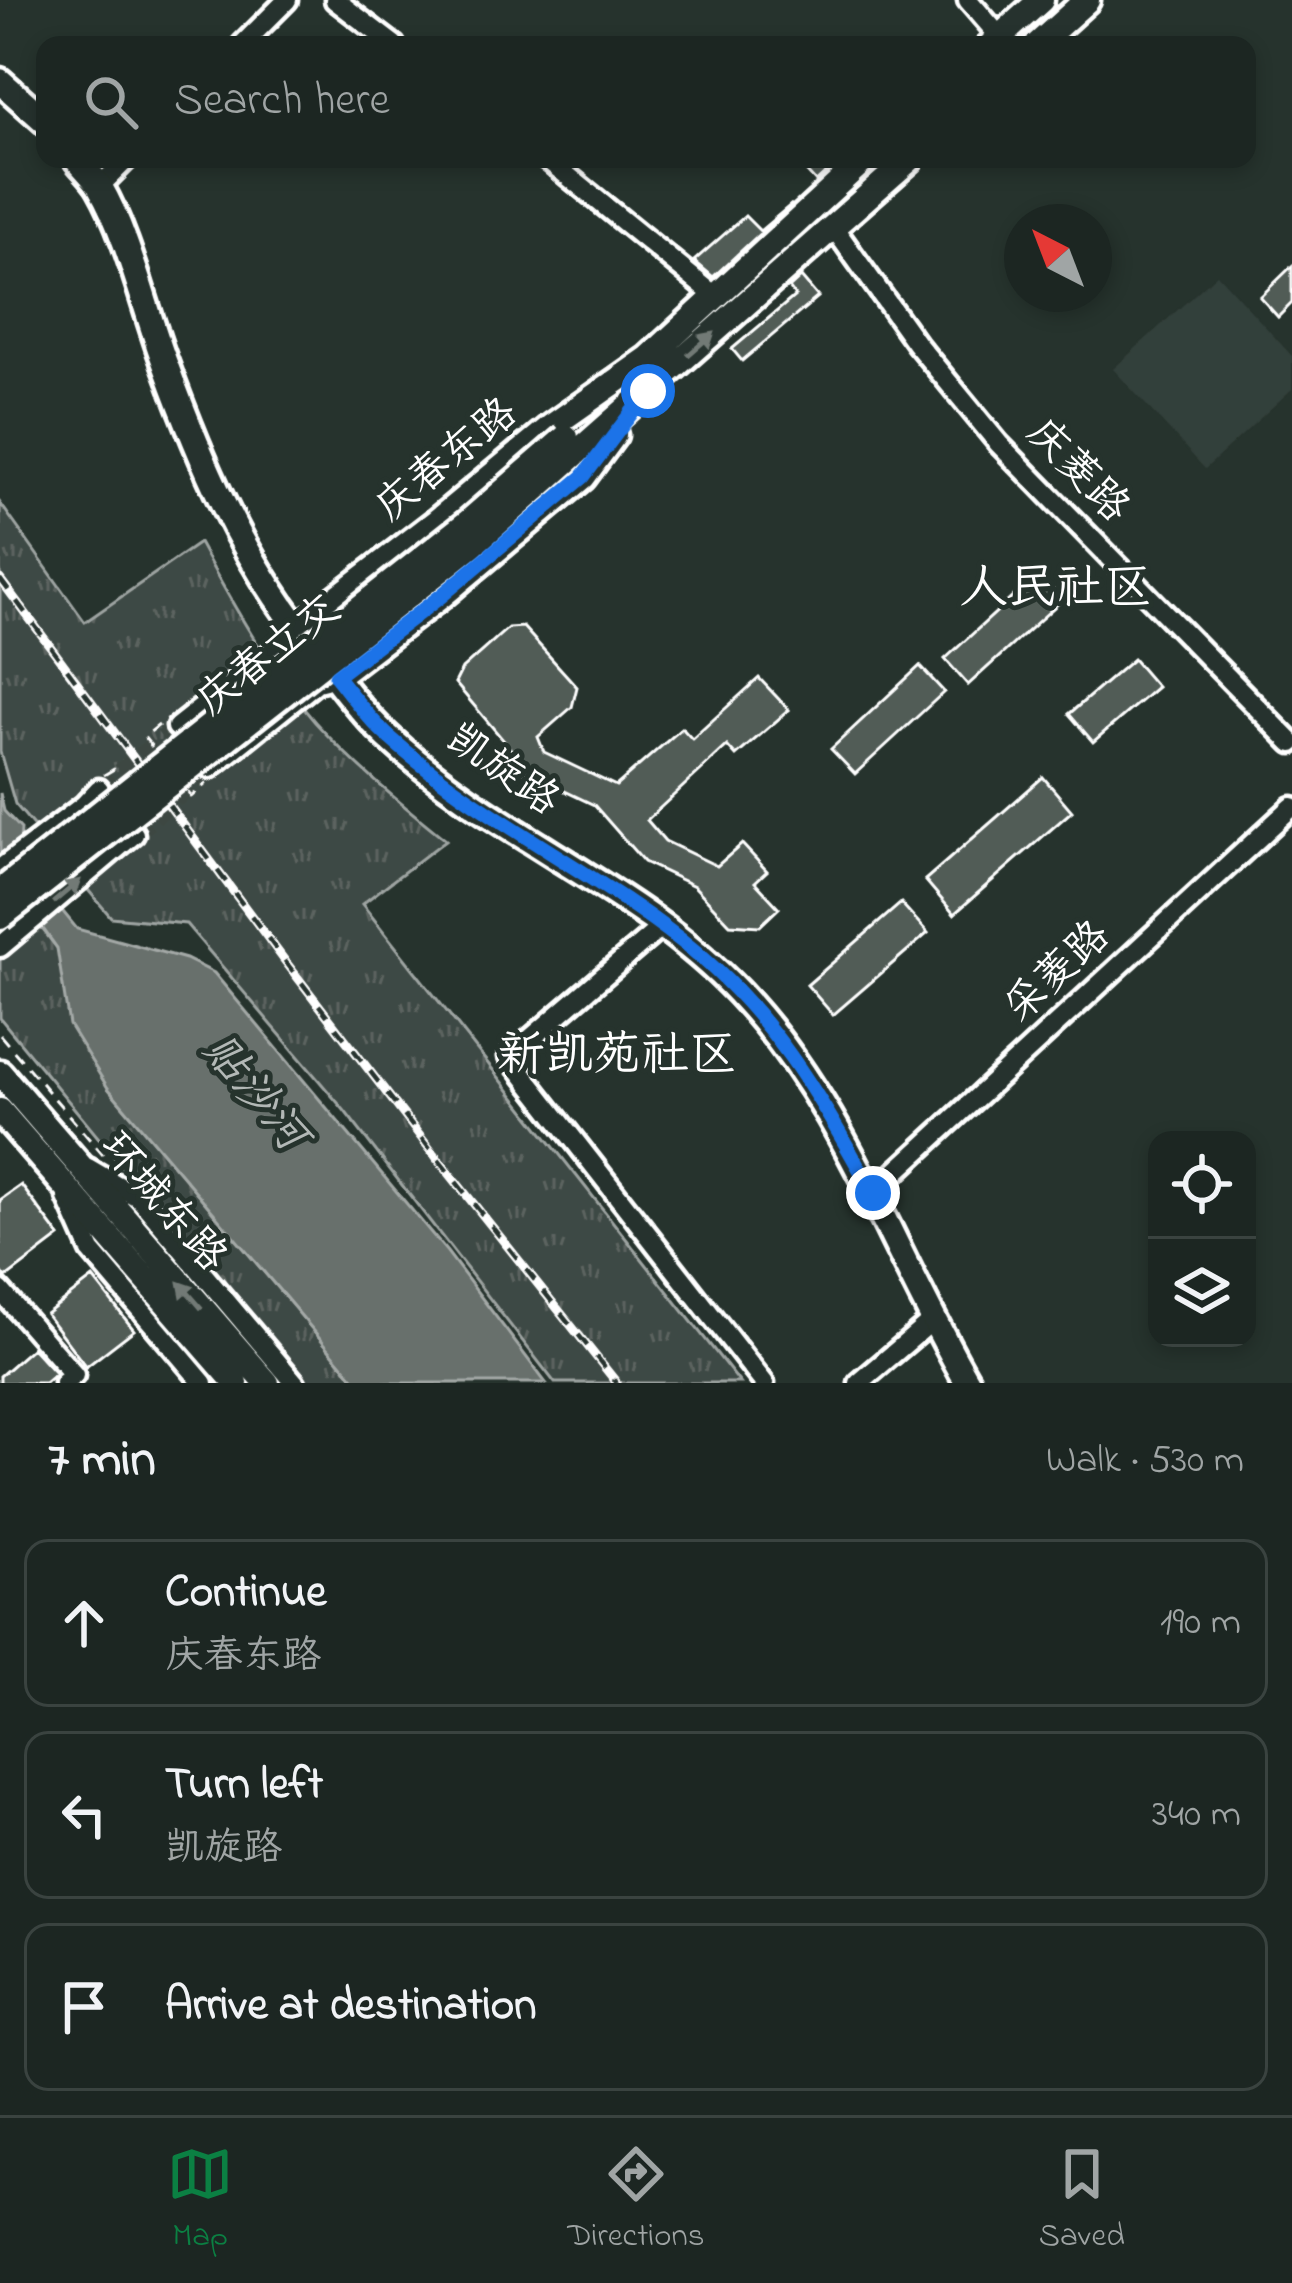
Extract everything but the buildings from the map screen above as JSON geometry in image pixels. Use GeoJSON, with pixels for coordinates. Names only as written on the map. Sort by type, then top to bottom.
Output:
{"type":"FeatureCollection","features":[{"type":"Feature","properties":{"kind":"main road"},"geometry":{"type":"LineString","coordinates":[[1001,36],[1041,0]]}},
{"type":"Feature","properties":{"kind":"main road"},"geometry":{"type":"LineString","coordinates":[[1047,36],[1087,0]]}},
{"type":"Feature","properties":{"kind":"main road"},"geometry":{"type":"LineString","coordinates":[[0,81],[36,113]]}},
{"type":"Feature","properties":{"kind":"main road","name":"凯旋路"},"geometry":{"type":"LineString","coordinates":[[84,168],[99,187],[124,243],[166,366],[241,543],[298,628],[387,736],[449,785],[682,941],[738,992],[824,1102],[968,1383]]}},
{"type":"Feature","properties":{"kind":"main road","name":"庆春东路"},"geometry":{"type":"LineString","coordinates":[[573,443],[649,358],[855,168]]}},
{"type":"Feature","properties":{"kind":"main road","name":"庆春东路"},"geometry":{"type":"LineString","coordinates":[[573,443],[648,391],[900,168]]}},
{"type":"Feature","properties":{"kind":"main road","name":"庆春东路"},"geometry":{"type":"LineString","coordinates":[[298,628],[552,427],[649,358]]}},
{"type":"Feature","properties":{"kind":"main road","name":"庆春东路"},"geometry":{"type":"LineString","coordinates":[[336,676],[583,477],[648,391]]}},
{"type":"Feature","properties":{"kind":"main road","name":"庆春立交"},"geometry":{"type":"LineString","coordinates":[[0,892],[573,443]]}},
{"type":"Feature","properties":{"kind":"main road","name":"庆春立交"},"geometry":{"type":"LineString","coordinates":[[0,917],[481,539],[573,443]]}},
{"type":"Feature","properties":{"kind":"main road","name":"环城东路"},"geometry":{"type":"LineString","coordinates":[[0,1073],[195,1372],[236,1383]]}},
{"type":"Feature","properties":{"kind":"main road","name":"环城东路"},"geometry":{"type":"LineString","coordinates":[[0,1111],[64,1168],[267,1383]]}},
{"type":"Feature","properties":{"kind":"street"},"geometry":{"type":"LineString","coordinates":[[251,36],[287,0]]}},
{"type":"Feature","properties":{"kind":"street"},"geometry":{"type":"LineString","coordinates":[[335,0],[382,36]]}},
{"type":"Feature","properties":{"kind":"street"},"geometry":{"type":"LineString","coordinates":[[968,0],[992,36]]}},
{"type":"Feature","properties":{"kind":"street"},"geometry":{"type":"LineString","coordinates":[[99,187],[118,168]]}},
{"type":"Feature","properties":{"kind":"street"},"geometry":{"type":"LineString","coordinates":[[558,168],[714,296]]}},
{"type":"Feature","properties":{"kind":"street","name":"庆菱路"},"geometry":{"type":"LineString","coordinates":[[834,228],[916,344],[1000,444],[1292,743]]}},
{"type":"Feature","properties":{"kind":"street"},"geometry":{"type":"LineString","coordinates":[[177,728],[298,628]]}},
{"type":"Feature","properties":{"kind":"street"},"geometry":{"type":"LineString","coordinates":[[210,768],[317,682],[336,676]]}},
{"type":"Feature","properties":{"kind":"street"},"geometry":{"type":"LineString","coordinates":[[0,869],[99,789]]}},
{"type":"Feature","properties":{"kind":"street","name":"采菱路"},"geometry":{"type":"LineString","coordinates":[[873,1193],[1292,807]]}},
{"type":"Feature","properties":{"kind":"street"},"geometry":{"type":"LineString","coordinates":[[0,947],[134,834]]}},
{"type":"Feature","properties":{"kind":"street"},"geometry":{"type":"LineString","coordinates":[[661,926],[509,1058],[764,1383]]}},
{"type":"Feature","properties":{"kind":"street"},"geometry":{"type":"LineString","coordinates":[[64,1168],[139,1198],[296,1383]]}},
{"type":"Feature","properties":{"kind":"street"},"geometry":{"type":"LineString","coordinates":[[0,1290],[74,1375],[64,1383]]}},
{"type":"Feature","properties":{"kind":"street"},"geometry":{"type":"LineString","coordinates":[[859,1383],[933,1320]]}},
{"type":"Feature","properties":{"kind":"path"},"geometry":{"type":"LineString","coordinates":[[0,1035],[108,1162]]}},
{"type":"Feature","properties":{"kind":"shaded area"},"geometry":{"type":"Polygon","coordinates":[[[1217,274],[1292,356],[1292,389],[1205,469],[1113,369],[1217,274]]]}},
{"type":"Feature","properties":{"kind":"green space"},"geometry":{"type":"Polygon","coordinates":[[[0,503],[85,622],[199,543],[267,658],[315,722],[446,840],[362,904],[740,1383],[555,1383],[344,1110],[186,924],[111,917],[15,804],[0,752],[0,503]]]}},
{"type":"Feature","properties":{"kind":"green space"},"geometry":{"type":"Polygon","coordinates":[[[40,926],[57,948],[108,1088],[358,1383],[295,1383],[0,1018],[0,959],[40,926]]]}},
{"type":"Feature","properties":{"kind":"water","name":"贴沙河"},"geometry":{"type":"Polygon","coordinates":[[[0,793],[4,811],[21,829],[15,853],[77,929],[186,959],[214,973],[447,1252],[546,1383],[358,1383],[108,1088],[69,1025],[57,948],[0,869],[0,793]]]}},
{"type":"Feature","properties":{"kind":"tunnel"},"geometry":{"type":"LineString","coordinates":[[99,789],[177,727]]}},
{"type":"Feature","properties":{"kind":"tunnel"},"geometry":{"type":"LineString","coordinates":[[134,834],[210,768]]}},
{"type":"Feature","properties":{"kind":"railway"},"geometry":{"type":"LineString","coordinates":[[0,579],[285,961],[617,1383]]}},
{"type":"Feature","properties":{"kind":"district","name":"人民社区"},"geometry":{"type":"Point","coordinates":[1056,590]}},
{"type":"Feature","properties":{"kind":"district","name":"新凯苑社区"},"geometry":{"type":"Point","coordinates":[617,1057]}},
{"type":"Feature","properties":{"kind":"route"},"geometry":{"type":"LineString","coordinates":[[648,391],[583,477],[336,676],[387,736],[449,785],[682,941],[738,992],[824,1102],[873,1193]]}}]}
